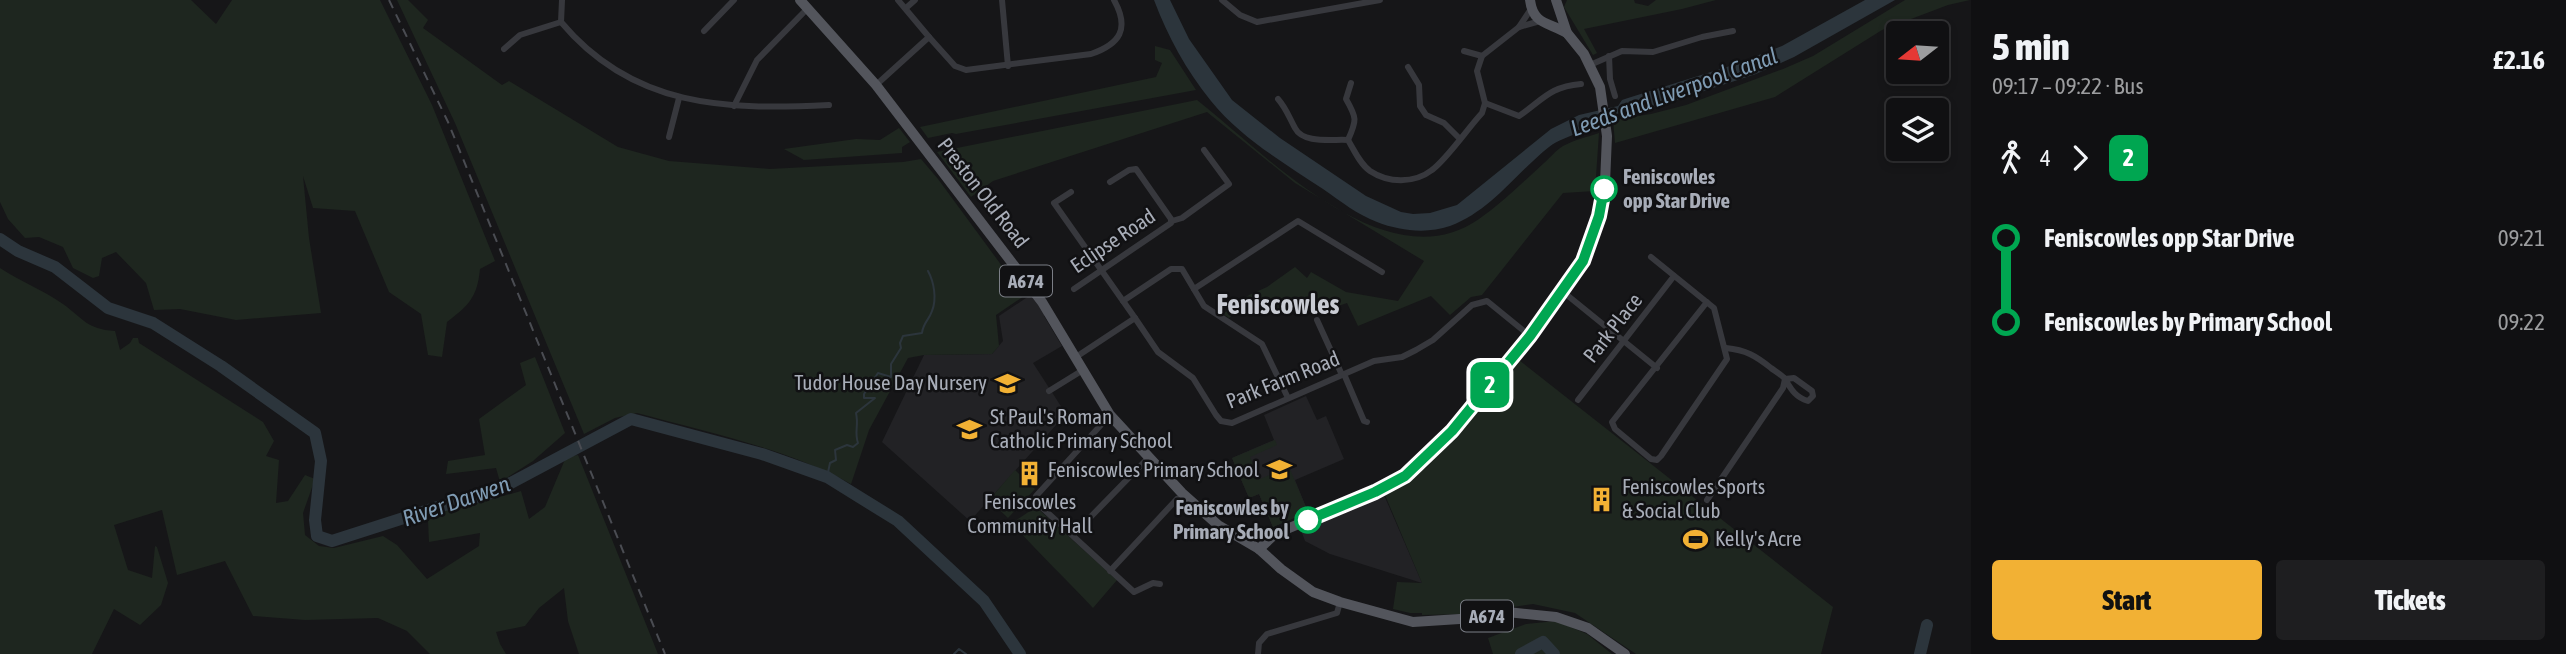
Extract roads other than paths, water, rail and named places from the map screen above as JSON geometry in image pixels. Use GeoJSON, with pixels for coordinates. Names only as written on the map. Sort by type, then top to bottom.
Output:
{"type":"FeatureCollection","features":[{"type":"Feature","properties":{"kind":"main road"},"geometry":{"type":"LineString","coordinates":[[1531,3],[1534,16],[1567,33]]}},
{"type":"Feature","properties":{"kind":"main road","name":"Preston Old Road"},"geometry":{"type":"LineString","coordinates":[[804,4],[876,85],[1042,302],[1110,415],[1182,493],[1219,525],[1259,549],[1313,592],[1340,602],[1413,622],[1475,618],[1507,612],[1556,617],[1588,628],[1625,654]]}},
{"type":"Feature","properties":{"kind":"main road"},"geometry":{"type":"LineString","coordinates":[[1543,21],[1552,19],[1557,5]]}},
{"type":"Feature","properties":{"kind":"main road"},"geometry":{"type":"LineString","coordinates":[[1259,549],[1275,534],[1375,492],[1405,476],[1452,431],[1530,336],[1583,261],[1599,216],[1607,156],[1606,125],[1603,102],[1590,65],[1567,33],[1557,5]]}},
{"type":"Feature","properties":{"kind":"street"},"geometry":{"type":"LineString","coordinates":[[562,0],[561,22],[590,52],[645,85],[679,98],[734,106],[829,105]]}},
{"type":"Feature","properties":{"kind":"street"},"geometry":{"type":"LineString","coordinates":[[704,31],[734,0]]}},
{"type":"Feature","properties":{"kind":"street"},"geometry":{"type":"LineString","coordinates":[[898,0],[955,66],[966,70],[1091,54],[1107,48],[1117,40],[1122,24],[1114,0]]}},
{"type":"Feature","properties":{"kind":"street"},"geometry":{"type":"LineString","coordinates":[[906,8],[915,0]]}},
{"type":"Feature","properties":{"kind":"street"},"geometry":{"type":"LineString","coordinates":[[1002,0],[1008,66]]}},
{"type":"Feature","properties":{"kind":"street"},"geometry":{"type":"LineString","coordinates":[[1222,0],[1240,15],[1257,22],[1380,0]]}},
{"type":"Feature","properties":{"kind":"street"},"geometry":{"type":"LineString","coordinates":[[1519,27],[1531,3]]}},
{"type":"Feature","properties":{"kind":"street"},"geometry":{"type":"LineString","coordinates":[[734,106],[757,60],[804,4]]}},
{"type":"Feature","properties":{"kind":"street"},"geometry":{"type":"LineString","coordinates":[[1348,140],[1357,157],[1369,170],[1390,180],[1415,180],[1432,170],[1482,113],[1485,103],[1477,71],[1482,56],[1519,27],[1543,21]]}},
{"type":"Feature","properties":{"kind":"street"},"geometry":{"type":"LineString","coordinates":[[504,49],[520,36],[561,22]]}},
{"type":"Feature","properties":{"kind":"street"},"geometry":{"type":"LineString","coordinates":[[1590,65],[1622,51],[1653,52],[1733,31]]}},
{"type":"Feature","properties":{"kind":"street"},"geometry":{"type":"LineString","coordinates":[[876,85],[929,37]]}},
{"type":"Feature","properties":{"kind":"street"},"geometry":{"type":"LineString","coordinates":[[1464,51],[1482,56]]}},
{"type":"Feature","properties":{"kind":"street"},"geometry":{"type":"LineString","coordinates":[[1609,56],[1610,79],[1615,96]]}},
{"type":"Feature","properties":{"kind":"street"},"geometry":{"type":"LineString","coordinates":[[1408,67],[1419,85],[1420,106],[1426,116],[1444,123],[1460,138]]}},
{"type":"Feature","properties":{"kind":"street"},"geometry":{"type":"LineString","coordinates":[[1348,140],[1356,123],[1346,99],[1351,83]]}},
{"type":"Feature","properties":{"kind":"street"},"geometry":{"type":"LineString","coordinates":[[1485,103],[1519,116],[1546,94],[1564,86],[1581,84]]}},
{"type":"Feature","properties":{"kind":"street"},"geometry":{"type":"LineString","coordinates":[[669,137],[679,98]]}},
{"type":"Feature","properties":{"kind":"street"},"geometry":{"type":"LineString","coordinates":[[1278,99],[1287,109],[1296,131],[1305,138],[1348,140]]}},
{"type":"Feature","properties":{"kind":"street","name":"Eclipse Road"},"geometry":{"type":"LineString","coordinates":[[1074,289],[1229,184],[1204,150]]}},
{"type":"Feature","properties":{"kind":"street","name":"Eclipse Road"},"geometry":{"type":"LineString","coordinates":[[1110,182],[1129,170],[1136,169],[1172,221]]}},
{"type":"Feature","properties":{"kind":"street"},"geometry":{"type":"LineString","coordinates":[[1071,192],[1054,203],[1135,318],[1076,357]]}},
{"type":"Feature","properties":{"kind":"street"},"geometry":{"type":"LineString","coordinates":[[1194,289],[1298,220],[1382,272]]}},
{"type":"Feature","properties":{"kind":"street"},"geometry":{"type":"LineString","coordinates":[[1651,257],[1714,307],[1727,359],[1657,460],[1651,459],[1615,429],[1612,422],[1707,302]]}},
{"type":"Feature","properties":{"kind":"street"},"geometry":{"type":"LineString","coordinates":[[1123,301],[1171,269],[1182,270],[1204,306],[1262,344],[1288,398]]}},
{"type":"Feature","properties":{"kind":"street","name":"Park Place"},"geometry":{"type":"LineString","coordinates":[[1578,400],[1674,276]]}},
{"type":"Feature","properties":{"kind":"street"},"geometry":{"type":"LineString","coordinates":[[1562,291],[1657,368]]}},
{"type":"Feature","properties":{"kind":"street","name":"Park Farm Road"},"geometry":{"type":"LineString","coordinates":[[1135,318],[1158,352],[1193,378],[1222,421],[1232,423],[1374,361],[1402,356],[1416,350],[1433,340],[1472,304],[1487,301],[1530,336]]}},
{"type":"Feature","properties":{"kind":"street"},"geometry":{"type":"LineString","coordinates":[[1317,320],[1364,421],[1367,422]]}},
{"type":"Feature","properties":{"kind":"street"},"geometry":{"type":"LineString","coordinates":[[1726,348],[1742,349],[1754,354],[1785,379],[1787,387],[1803,400],[1808,401],[1812,396],[1812,391],[1802,383],[1794,378],[1785,379]]}},
{"type":"Feature","properties":{"kind":"street"},"geometry":{"type":"LineString","coordinates":[[1049,391],[1083,370]]}},
{"type":"Feature","properties":{"kind":"street"},"geometry":{"type":"LineString","coordinates":[[1707,500],[1783,388],[1785,379]]}},
{"type":"Feature","properties":{"kind":"street"},"geometry":{"type":"LineString","coordinates":[[1110,415],[1036,496],[1037,503],[1135,592],[1153,583],[1160,584]]}},
{"type":"Feature","properties":{"kind":"street"},"geometry":{"type":"LineString","coordinates":[[1073,535],[1150,456]]}},
{"type":"Feature","properties":{"kind":"street"},"geometry":{"type":"LineString","coordinates":[[1110,571],[1177,499]]}},
{"type":"Feature","properties":{"kind":"street"},"geometry":{"type":"LineString","coordinates":[[1258,654],[1259,643],[1267,634],[1337,613],[1340,602]]}},
{"type":"Feature","properties":{"kind":"water","name":"Leeds and Liverpool Canal"},"geometry":{"type":"Polygon","coordinates":[[[1154,0],[1170,0],[1189,39],[1232,100],[1280,138],[1366,196],[1401,212],[1413,214],[1430,213],[1457,205],[1551,129],[1579,115],[1618,106],[1622,100],[1733,65],[1782,46],[1865,0],[1895,0],[1794,57],[1756,74],[1646,110],[1615,114],[1600,120],[1549,147],[1478,211],[1450,226],[1423,231],[1395,228],[1363,216],[1278,159],[1236,127],[1211,101],[1186,65],[1154,0]]]}},
{"type":"Feature","properties":{"kind":"waterway","name":"River Darwen"},"geometry":{"type":"LineString","coordinates":[[0,239],[18,251],[55,267],[108,308],[153,323],[221,366],[315,433],[321,461],[315,520],[317,536],[332,541],[441,506],[492,493],[631,419],[762,454],[827,477],[898,521],[984,601],[1020,654]]}},
{"type":"Feature","properties":{"kind":"waterway"},"geometry":{"type":"LineString","coordinates":[[827,477],[830,463],[836,460],[835,450],[847,445],[853,447],[858,443],[856,413],[875,398],[864,398],[864,394],[878,373],[891,377],[891,364],[901,348],[903,336],[922,333],[932,311],[935,296],[928,271]]}},
{"type":"Feature","properties":{"kind":"waterway"},"geometry":{"type":"LineString","coordinates":[[1920,654],[1927,625]]}},
{"type":"Feature","properties":{"kind":"waterway","name":"River Darwen"},"geometry":{"type":"LineString","coordinates":[[1521,654],[1543,642],[1554,654]]}},
{"type":"Feature","properties":{"kind":"waterway"},"geometry":{"type":"LineString","coordinates":[[954,654],[959,649],[966,654]]}},
{"type":"Feature","properties":{"kind":"railway"},"geometry":{"type":"LineString","coordinates":[[389,0],[448,122],[665,654]]}},
{"type":"Feature","properties":{"kind":"place","name":"Feniscowles opp Star Drive"},"geometry":{"type":"Point","coordinates":[1604,189]}},
{"type":"Feature","properties":{"kind":"place","name":"Tudor House Day Nursery"},"geometry":{"type":"Point","coordinates":[1007,383]}},
{"type":"Feature","properties":{"kind":"place","name":"St Paul's Roman Catholic Primary School"},"geometry":{"type":"Point","coordinates":[970,429]}},
{"type":"Feature","properties":{"kind":"place","name":"Feniscowles Primary School"},"geometry":{"type":"Point","coordinates":[1279,470]}},
{"type":"Feature","properties":{"kind":"place","name":"Feniscowles Community Hall"},"geometry":{"type":"Point","coordinates":[1030,473]}},
{"type":"Feature","properties":{"kind":"place","name":"Feniscowles Sports & Social Club"},"geometry":{"type":"Point","coordinates":[1602,499]}},
{"type":"Feature","properties":{"kind":"place","name":"Feniscowles by Primary School"},"geometry":{"type":"Point","coordinates":[1308,520]}},
{"type":"Feature","properties":{"kind":"place","name":"Kelly's Acre"},"geometry":{"type":"Point","coordinates":[1695,539]}},
{"type":"Feature","properties":{"kind":"district","name":"Feniscowles"},"geometry":{"type":"Point","coordinates":[1278,304]}}]}
